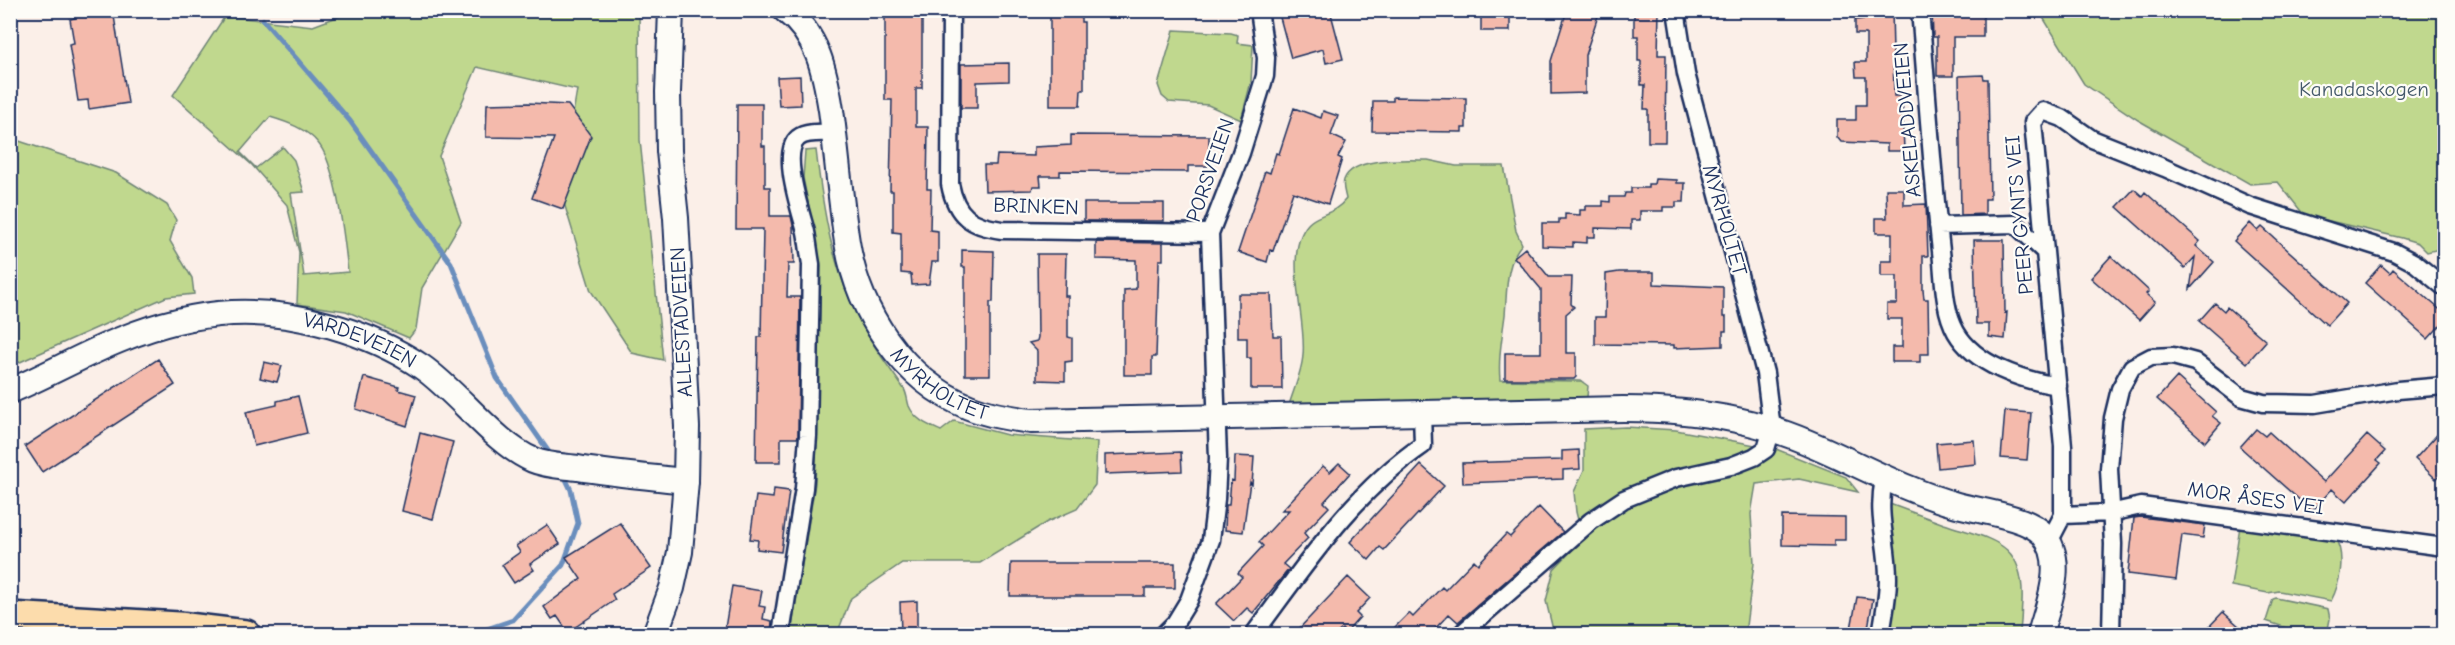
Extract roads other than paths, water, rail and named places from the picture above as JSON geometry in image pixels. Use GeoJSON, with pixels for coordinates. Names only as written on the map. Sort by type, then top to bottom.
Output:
{"type":"FeatureCollection","features":[{"type":"Feature","properties":{"kind":"main road","name":"ALLESTADVEIEN"},"geometry":{"type":"LineString","coordinates":[[655,633],[672,588],[681,552],[686,481],[687,427],[682,320],[676,218],[669,151],[668,62],[671,10]]}},
{"type":"Feature","properties":{"kind":"main road","name":"MYRHOLTET"},"geometry":{"type":"LineString","coordinates":[[785,10],[807,31],[816,48],[824,75],[834,133],[847,243],[855,279],[864,300],[885,340],[908,366],[936,389],[968,406],[995,415],[1031,421],[1657,409],[1723,417],[1772,429],[1884,479],[1949,503],[2031,525],[2043,533],[2049,542]]}},
{"type":"Feature","properties":{"kind":"main road","name":"VARDEVEIEN"},"geometry":{"type":"LineString","coordinates":[[10,391],[121,339],[175,322],[231,313],[255,313],[295,318],[355,335],[385,347],[421,367],[458,396],[504,441],[534,460],[589,470],[686,481]]}},
{"type":"Feature","properties":{"kind":"main road"},"geometry":{"type":"LineString","coordinates":[[2040,634],[2055,573],[2055,560],[2049,542]]}},
{"type":"Feature","properties":{"kind":"main road"},"geometry":{"type":"LineString","coordinates":[[10,616],[148,623],[246,634]]}},
{"type":"Feature","properties":{"kind":"street","name":"BRINKEN"},"geometry":{"type":"LineString","coordinates":[[951,10],[950,184],[953,201],[972,222],[985,228],[1002,230],[1210,233]]}},
{"type":"Feature","properties":{"kind":"street","name":"PORSVEIEN"},"geometry":{"type":"LineString","coordinates":[[1217,418],[1210,233],[1241,153],[1265,76],[1266,58],[1259,10]]}},
{"type":"Feature","properties":{"kind":"street","name":"MYRHOLTET"},"geometry":{"type":"LineString","coordinates":[[1676,10],[1686,74],[1765,373],[1772,429]]}},
{"type":"Feature","properties":{"kind":"street","name":"ASKELADDVEIEN"},"geometry":{"type":"LineString","coordinates":[[1920,10],[1938,226],[1949,315],[1964,343],[1976,353],[2004,370],[2039,383],[2058,386]]}},
{"type":"Feature","properties":{"kind":"street","name":"PEER GYNTS VEI"},"geometry":{"type":"LineString","coordinates":[[2049,542],[2062,515],[2063,446],[2033,122],[2043,111],[2062,118],[2092,139],[2165,168],[2250,206],[2394,252],[2415,263],[2445,287]]}},
{"type":"Feature","properties":{"kind":"street"},"geometry":{"type":"LineString","coordinates":[[781,634],[804,488],[809,400],[811,264],[807,235],[792,172],[791,149],[797,139],[805,134],[834,133]]}},
{"type":"Feature","properties":{"kind":"street"},"geometry":{"type":"LineString","coordinates":[[1938,226],[2015,224],[2044,251]]}},
{"type":"Feature","properties":{"kind":"street"},"geometry":{"type":"LineString","coordinates":[[2111,634],[2113,544],[2109,469],[2113,418],[2120,389],[2132,367],[2151,357],[2173,356],[2195,363],[2241,397],[2263,403],[2315,404],[2397,390],[2445,386]]}},
{"type":"Feature","properties":{"kind":"street"},"geometry":{"type":"LineString","coordinates":[[1254,634],[1355,503],[1384,474],[1423,445],[1422,413]]}},
{"type":"Feature","properties":{"kind":"street"},"geometry":{"type":"LineString","coordinates":[[1164,634],[1175,623],[1189,600],[1201,573],[1211,540],[1216,499],[1217,418]]}},
{"type":"Feature","properties":{"kind":"street"},"geometry":{"type":"LineString","coordinates":[[1461,634],[1583,528],[1608,510],[1632,495],[1667,481],[1731,466],[1754,458],[1766,449],[1772,429]]}},
{"type":"Feature","properties":{"kind":"street"},"geometry":{"type":"LineString","coordinates":[[1881,634],[1888,578],[1880,516],[1880,498],[1884,479]]}},
{"type":"Feature","properties":{"kind":"street","name":"MOR ÅSES VEI"},"geometry":{"type":"LineString","coordinates":[[2062,515],[2110,513],[2141,506],[2445,546]]}},
{"type":"Feature","properties":{"kind":"waterway"},"geometry":{"type":"LineString","coordinates":[[263,20],[350,121],[451,263],[497,378],[553,458]]}},
{"type":"Feature","properties":{"kind":"waterway"},"geometry":{"type":"LineString","coordinates":[[472,634],[513,620],[563,565],[578,523],[571,490],[563,473]]}},
{"type":"Feature","properties":{"kind":"park label","name":"Kanadaskogen"},"geometry":{"type":"Point","coordinates":[2364,89]}}]}
